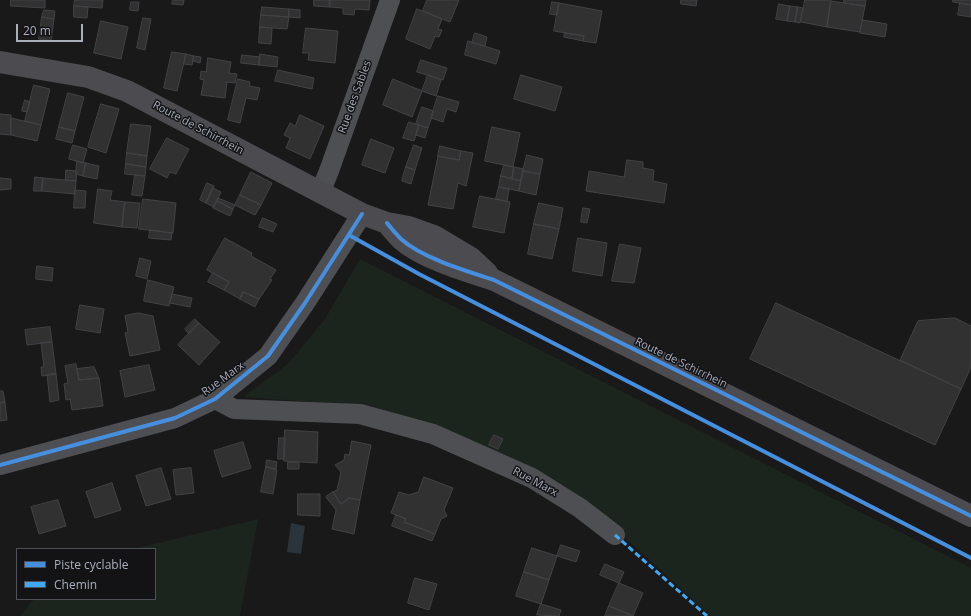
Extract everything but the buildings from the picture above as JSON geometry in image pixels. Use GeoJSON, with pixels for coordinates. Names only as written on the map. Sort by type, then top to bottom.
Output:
{"type":"FeatureCollection","features":[{"type":"Feature","properties":{"kind":"street","name":"Rue des Sables"},"geometry":{"type":"LineString","coordinates":[[320,193],[390,0]]}},
{"type":"Feature","properties":{"kind":"street","name":"Route de Schirrhein"},"geometry":{"type":"LineString","coordinates":[[0,62],[88,78],[127,90],[320,193],[362,214],[386,223],[402,240],[427,255],[494,280],[971,516]]}},
{"type":"Feature","properties":{"kind":"street","name":"Rue Marx"},"geometry":{"type":"LineString","coordinates":[[0,465],[175,418],[215,399],[268,356],[362,214]]}},
{"type":"Feature","properties":{"kind":"street","name":"Rue Marx"},"geometry":{"type":"LineString","coordinates":[[215,399],[234,409],[360,414],[433,434],[532,478],[580,508],[616,535]]}},
{"type":"Feature","properties":{"kind":"shaded area"},"geometry":{"type":"Polygon","coordinates":[[[360,259],[971,568],[971,616],[710,616],[632,544],[583,506],[431,426],[371,406],[243,397],[288,364],[325,319],[360,259]]]}},
{"type":"Feature","properties":{"kind":"shaded area"},"geometry":{"type":"Polygon","coordinates":[[[258,519],[240,616],[20,616],[33,600],[156,600],[156,548],[137,548],[258,519]]]}},
{"type":"Feature","properties":{"kind":"shaded area"},"geometry":{"type":"Polygon","coordinates":[[[291,523],[305,526],[301,554],[287,552],[291,523]]]}},
{"type":"Feature","properties":{"kind":"marked path"},"geometry":{"type":"LineString","coordinates":[[615,535],[707,616]]}},
{"type":"Feature","properties":{"kind":"cycle path"},"geometry":{"type":"LineString","coordinates":[[0,465],[175,418],[215,399],[268,356],[305,303],[362,214]]}},
{"type":"Feature","properties":{"kind":"cycle path"},"geometry":{"type":"LineString","coordinates":[[387,223],[401,239],[420,252],[445,263],[494,280],[971,516]]}},
{"type":"Feature","properties":{"kind":"cycle path"},"geometry":{"type":"LineString","coordinates":[[349,235],[419,274],[971,558]]}}]}
